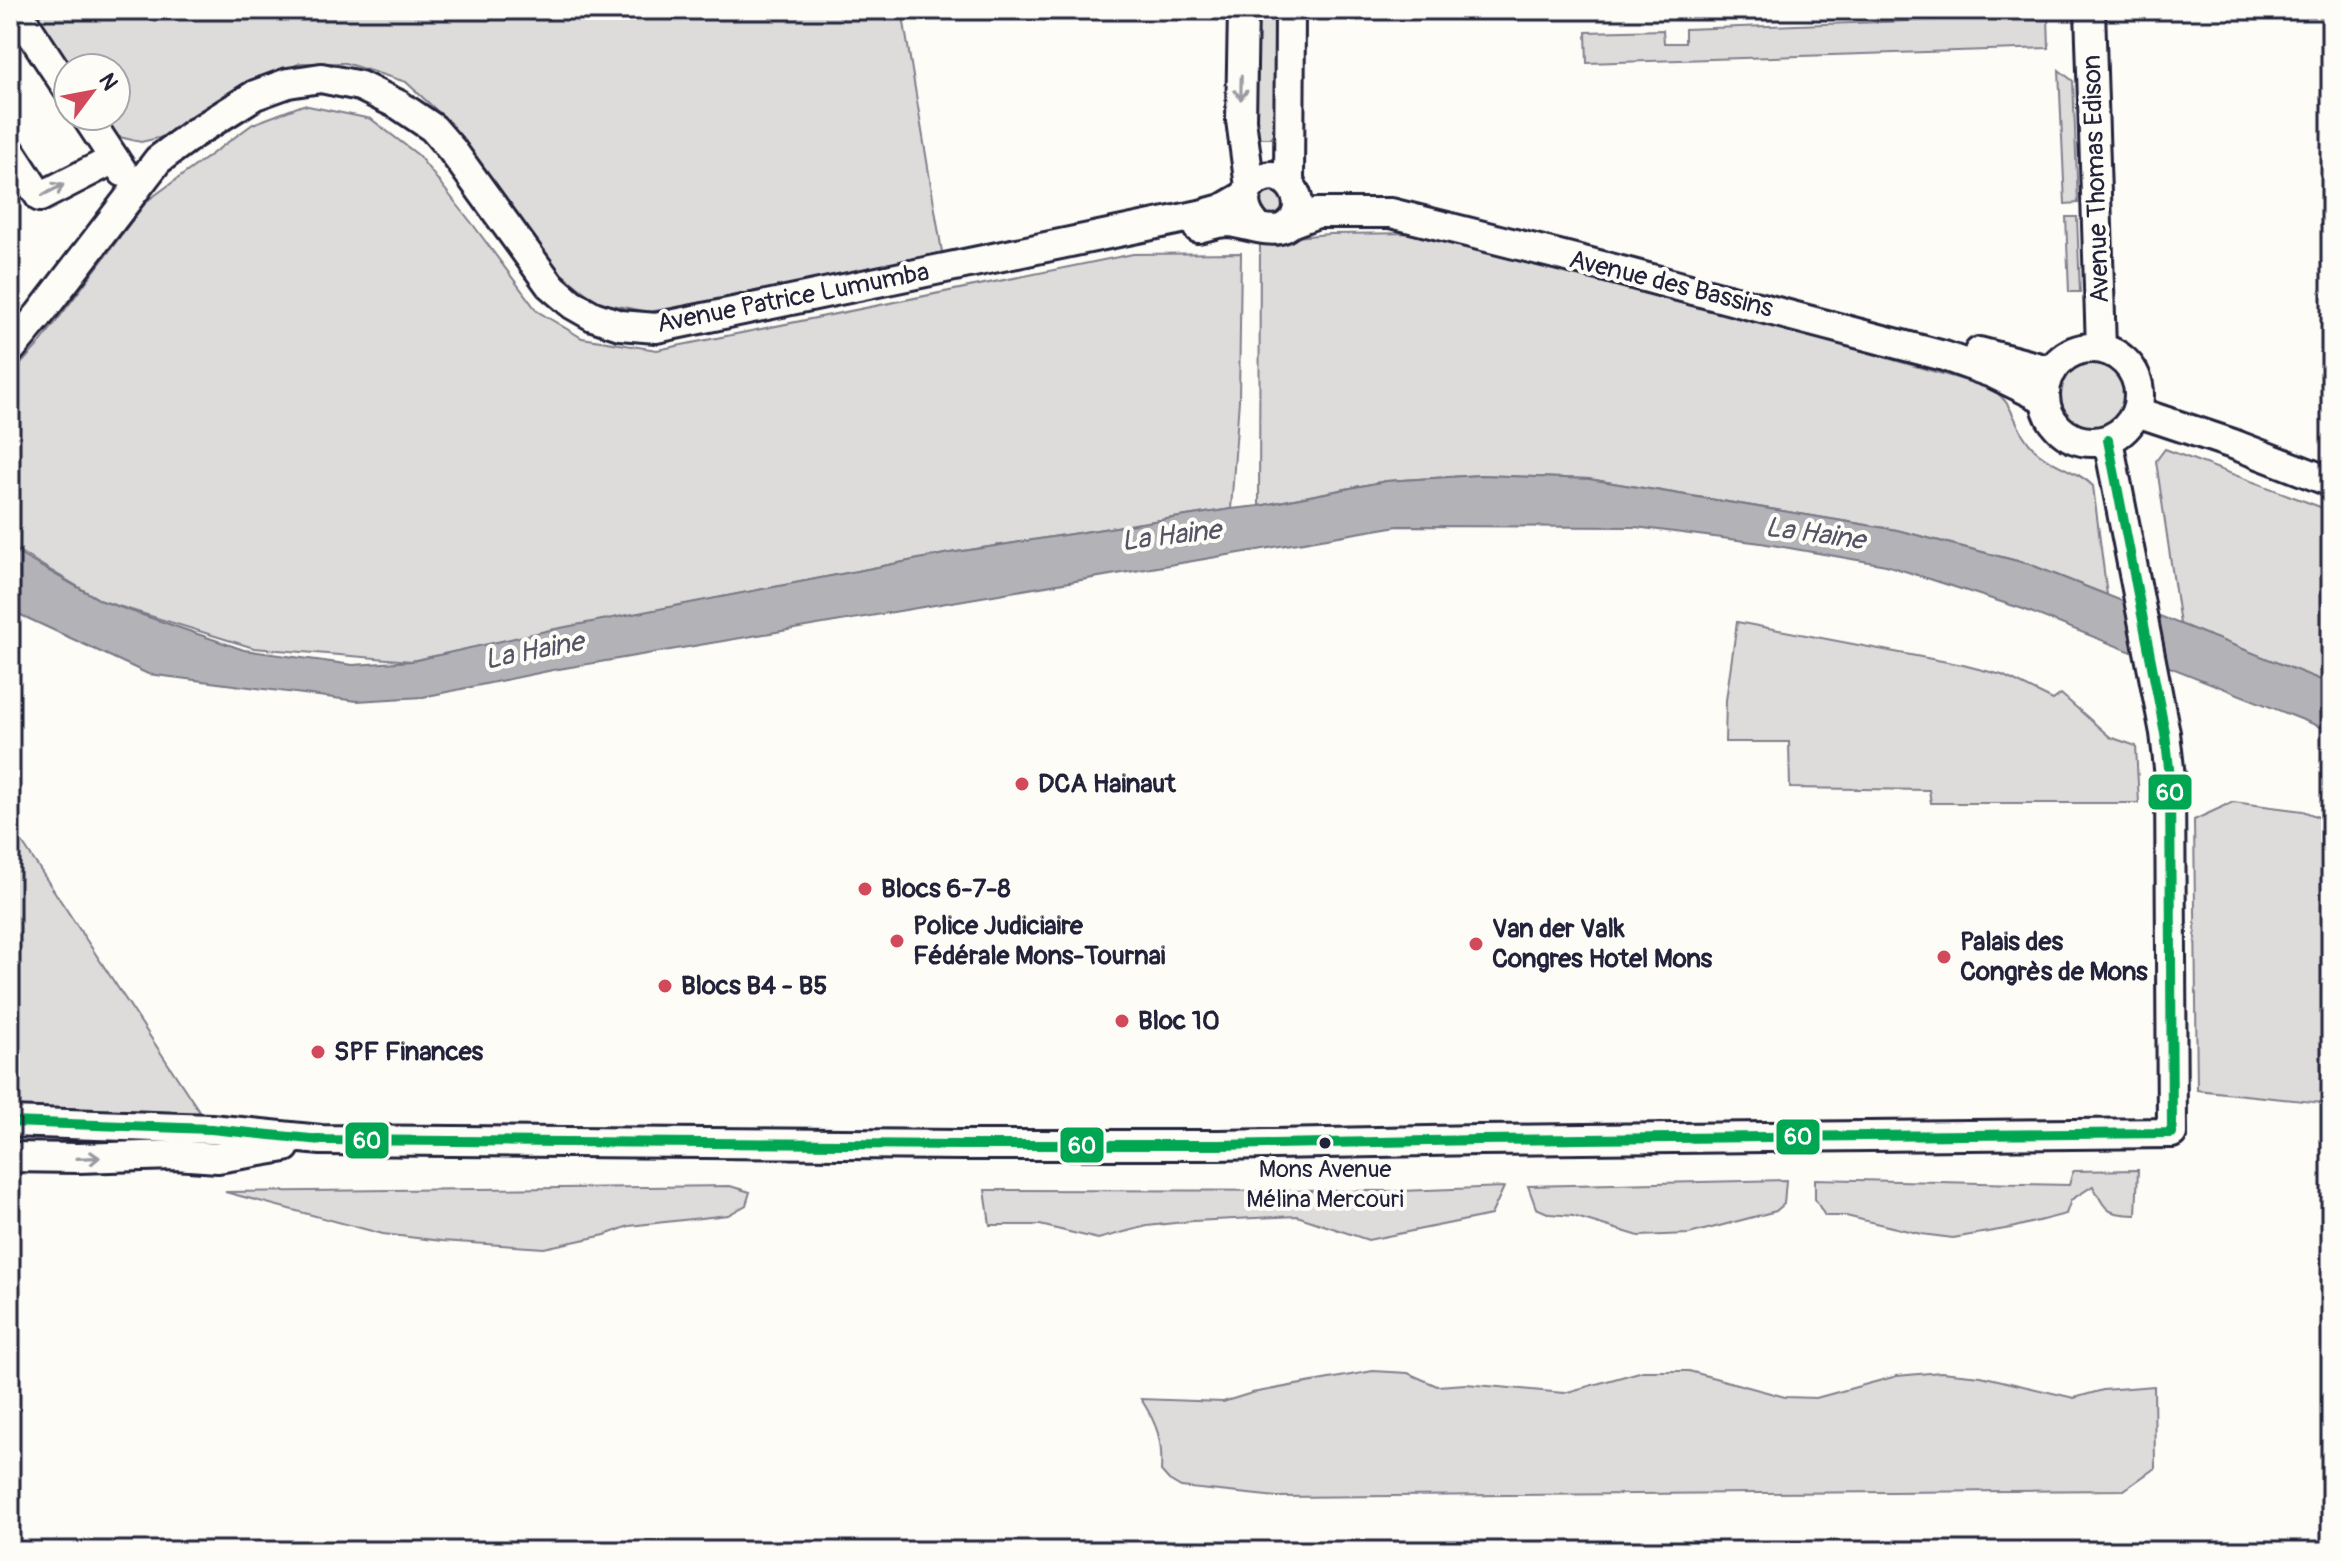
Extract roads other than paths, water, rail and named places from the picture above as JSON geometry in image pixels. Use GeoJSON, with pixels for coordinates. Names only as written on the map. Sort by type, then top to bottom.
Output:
{"type":"FeatureCollection","features":[{"type":"Feature","properties":{"kind":"street"},"geometry":{"type":"LineString","coordinates":[[16,10],[52,65]]}},
{"type":"Feature","properties":{"kind":"street"},"geometry":{"type":"LineString","coordinates":[[1243,10],[1241,120],[1248,191],[1246,212],[1257,226],[1274,230],[1290,223],[1298,208],[1291,177],[1290,10]]}},
{"type":"Feature","properties":{"kind":"street","name":"Avenue Thomas Edison"},"geometry":{"type":"LineString","coordinates":[[2090,10],[2101,348]]}},
{"type":"Feature","properties":{"kind":"street","name":"Avenue Patrice Lumumba"},"geometry":{"type":"LineString","coordinates":[[10,350],[158,160],[255,95],[288,83],[321,78],[360,86],[399,105],[433,128],[550,285],[572,304],[593,316],[620,325],[656,328],[1200,215],[1222,209],[1248,191]]}},
{"type":"Feature","properties":{"kind":"street","name":"Avenue Patrice Lumumba"},"geometry":{"type":"LineString","coordinates":[[135,190],[233,123],[288,95],[312,91],[378,108],[426,137],[553,306],[603,333],[654,340],[1226,222],[1257,226]]}},
{"type":"Feature","properties":{"kind":"street"},"geometry":{"type":"LineString","coordinates":[[96,132],[135,190]]}},
{"type":"Feature","properties":{"kind":"street"},"geometry":{"type":"LineString","coordinates":[[10,151],[40,197],[114,159]]}},
{"type":"Feature","properties":{"kind":"street"},"geometry":{"type":"LineString","coordinates":[[1248,191],[1264,177],[1291,177]]}},
{"type":"Feature","properties":{"kind":"street","name":"Avenue des Bassins"},"geometry":{"type":"LineString","coordinates":[[1291,177],[1312,199],[1395,201],[1622,253],[2052,371]]}},
{"type":"Feature","properties":{"kind":"street","name":"Avenue des Bassins"},"geometry":{"type":"LineString","coordinates":[[1290,223],[1317,213],[1391,213],[1944,356],[1992,373],[2045,399]]}},
{"type":"Feature","properties":{"kind":"street"},"geometry":{"type":"LineString","coordinates":[[2101,348],[2125,361],[2133,372],[2140,398],[2137,412],[2120,434],[2108,440],[2093,443],[2079,441],[2066,435],[2048,413],[2045,399],[2047,379],[2061,359],[2073,352],[2101,348]]}},
{"type":"Feature","properties":{"kind":"street"},"geometry":{"type":"LineString","coordinates":[[2137,412],[2233,444],[2331,482]]}},
{"type":"Feature","properties":{"kind":"street"},"geometry":{"type":"LineString","coordinates":[[10,1122],[211,1129],[321,1140],[1125,1145],[2172,1133],[2170,777],[2165,733],[2108,440]]}},
{"type":"Feature","properties":{"kind":"street"},"geometry":{"type":"LineString","coordinates":[[10,1157],[175,1155],[218,1158],[321,1140]]}},
{"type":"Feature","properties":{"kind":"water","name":"La Haine"},"geometry":{"type":"Polygon","coordinates":[[[1480,475],[1589,479],[1897,530],[2029,564],[2331,684],[2331,731],[2023,609],[1886,565],[1761,543],[1635,527],[1398,526],[553,670],[423,697],[357,701],[148,674],[10,610],[10,549],[102,601],[244,650],[353,665],[412,661],[550,630],[950,553],[1259,506],[1386,481],[1480,475]]]}},
{"type":"Feature","properties":{"kind":"place","name":"DCA Hainaut"},"geometry":{"type":"Point","coordinates":[1022,784]}},
{"type":"Feature","properties":{"kind":"place","name":"Blocs 6-7-8"},"geometry":{"type":"Point","coordinates":[865,889]}},
{"type":"Feature","properties":{"kind":"place","name":"Police Judiciaire Fédérale Mons-Tournai"},"geometry":{"type":"Point","coordinates":[897,941]}},
{"type":"Feature","properties":{"kind":"place","name":"Van der Valk Congres Hotel Mons"},"geometry":{"type":"Point","coordinates":[1476,944]}},
{"type":"Feature","properties":{"kind":"place","name":"Palais des Congrès de Mons"},"geometry":{"type":"Point","coordinates":[1944,957]}},
{"type":"Feature","properties":{"kind":"place","name":"Blocs B4 - B5"},"geometry":{"type":"Point","coordinates":[665,986]}},
{"type":"Feature","properties":{"kind":"place","name":"Bloc 10"},"geometry":{"type":"Point","coordinates":[1122,1021]}},
{"type":"Feature","properties":{"kind":"place","name":"SPF Finances"},"geometry":{"type":"Point","coordinates":[318,1052]}},
{"type":"Feature","properties":{"kind":"place","name":"Mons Avenue Mélina Mercouri"},"geometry":{"type":"Point","coordinates":[1325,1143]}}]}
